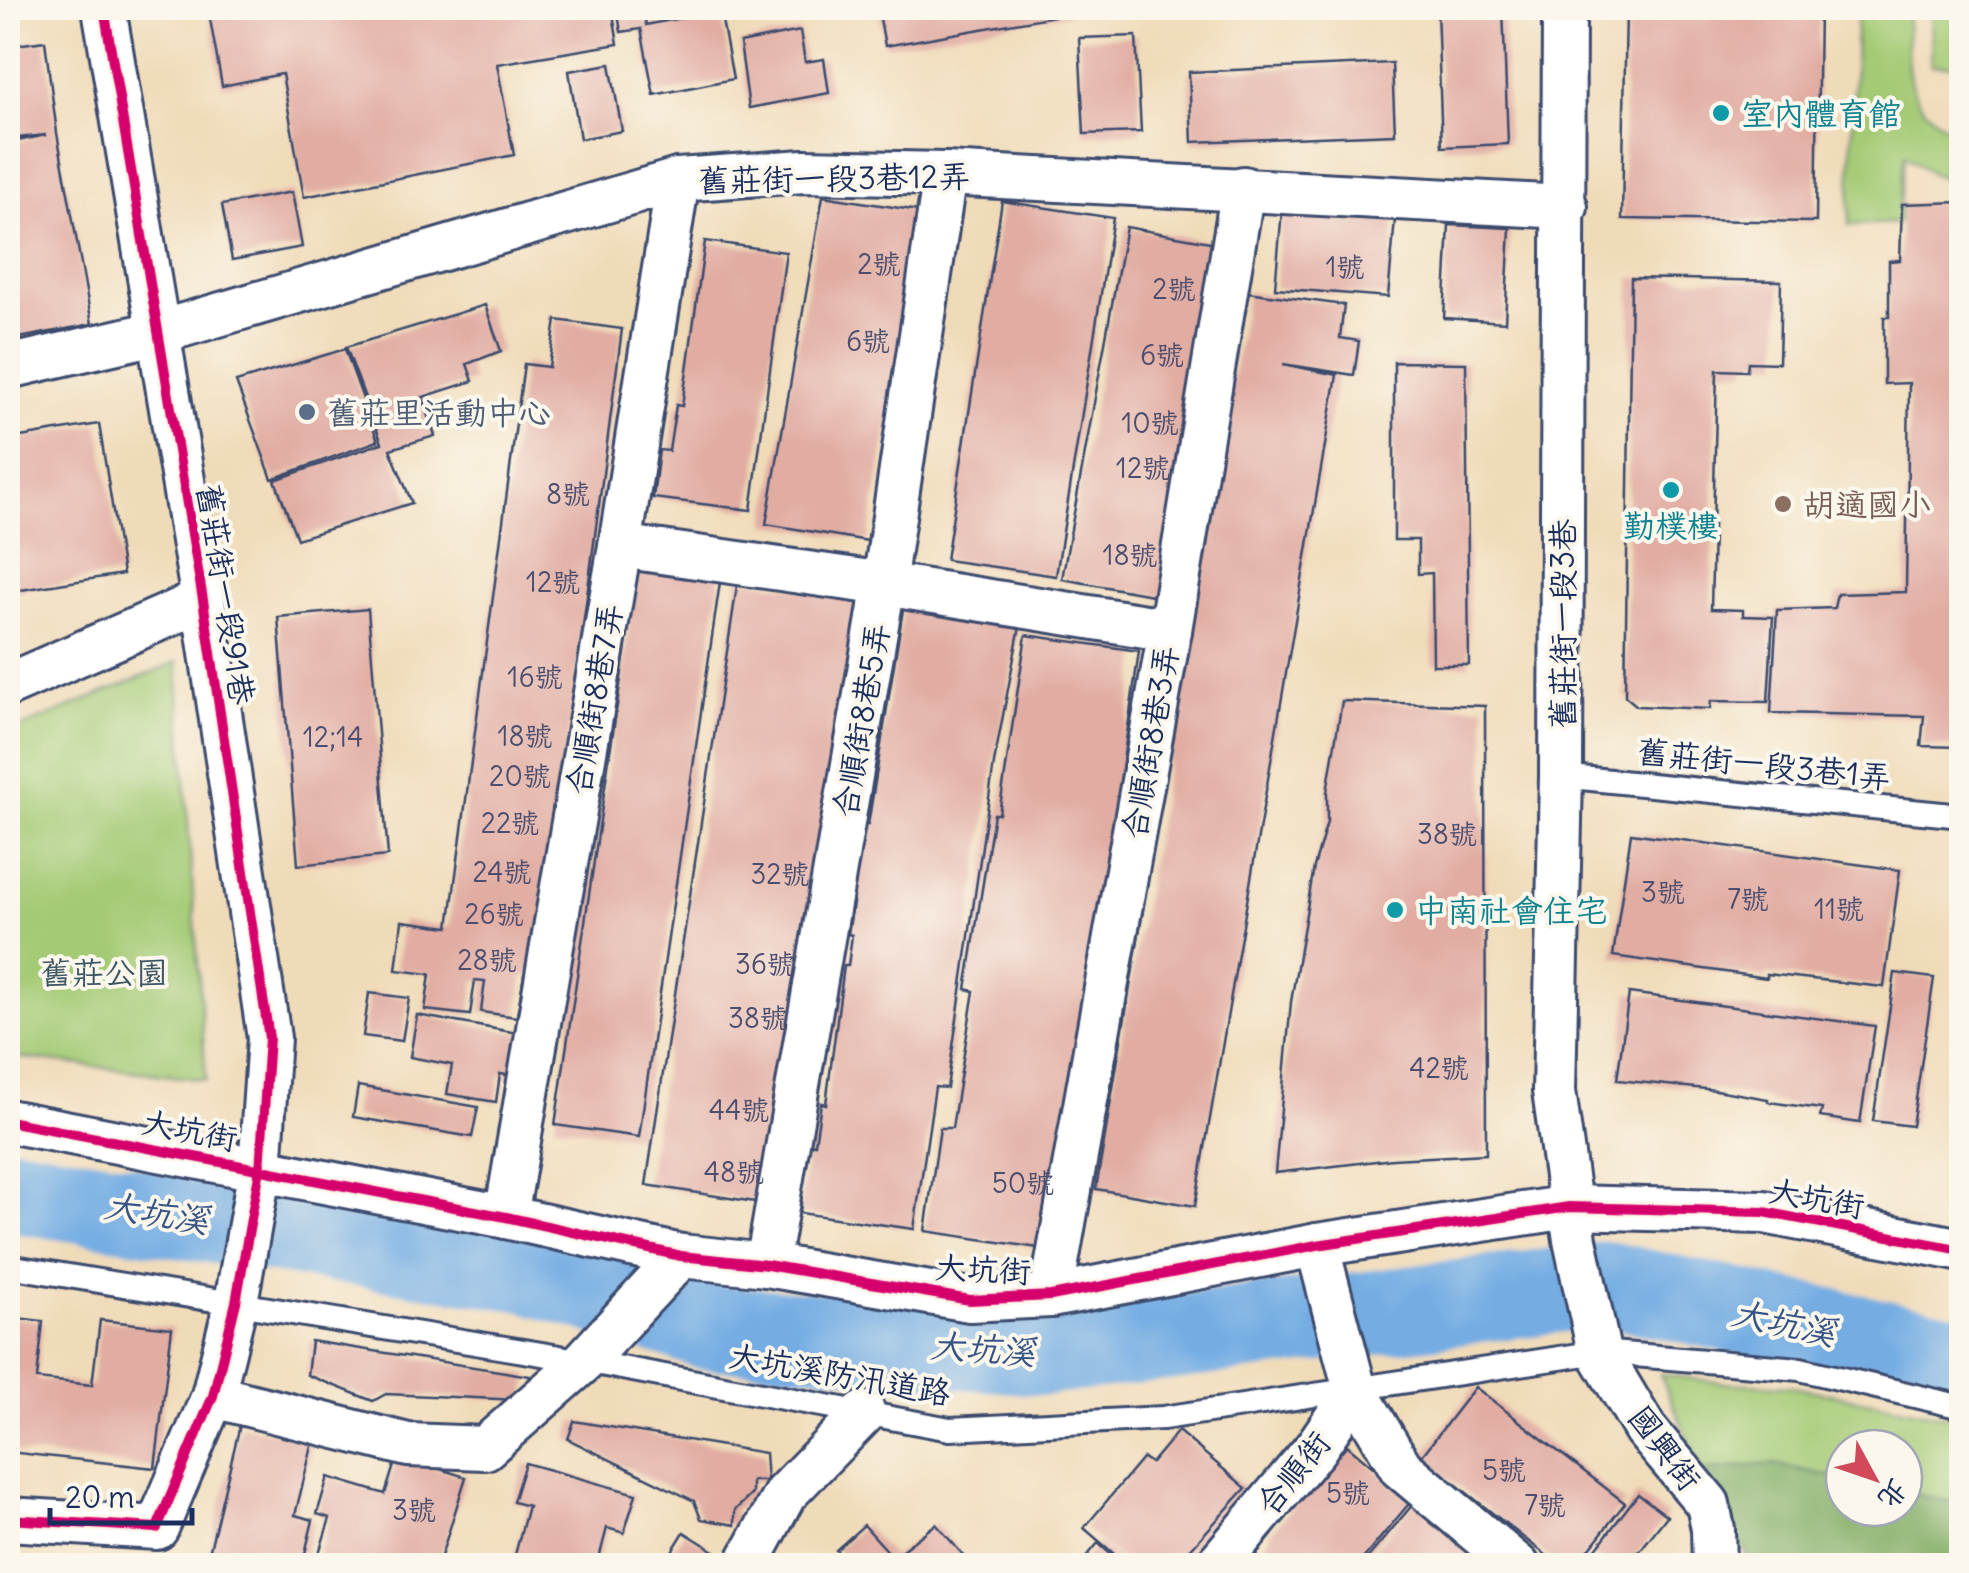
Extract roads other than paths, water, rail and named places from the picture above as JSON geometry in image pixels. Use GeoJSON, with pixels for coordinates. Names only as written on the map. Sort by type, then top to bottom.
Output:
{"type":"FeatureCollection","features":[{"type":"Feature","properties":{"kind":"street","name":"舊莊街一段91巷"},"geometry":{"type":"LineString","coordinates":[[8,1518],[156,1528],[213,1396],[236,1302],[258,1179],[269,1038],[203,600],[104,8]]}},
{"type":"Feature","properties":{"kind":"street","name":"舊莊街一段3巷"},"geometry":{"type":"LineString","coordinates":[[1564,8],[1561,776],[1554,1091],[1572,1224],[1597,1344]]}},
{"type":"Feature","properties":{"kind":"street","name":"舊莊街一段3巷12弄"},"geometry":{"type":"LineString","coordinates":[[8,366],[160,332],[678,180],[804,171],[945,174],[1566,208]]}},
{"type":"Feature","properties":{"kind":"street","name":"合順街8巷5弄"},"geometry":{"type":"LineString","coordinates":[[768,1266],[884,584],[945,174]]}},
{"type":"Feature","properties":{"kind":"street","name":"合順街8巷7弄"},"geometry":{"type":"LineString","coordinates":[[506,1216],[678,180]]}},
{"type":"Feature","properties":{"kind":"street","name":"合順街8巷3弄"},"geometry":{"type":"LineString","coordinates":[[1052,1296],[1170,630],[1243,188]]}},
{"type":"Feature","properties":{"kind":"street"},"geometry":{"type":"LineString","coordinates":[[620,546],[1170,630]]}},
{"type":"Feature","properties":{"kind":"street"},"geometry":{"type":"LineString","coordinates":[[8,685],[203,600]]}},
{"type":"Feature","properties":{"kind":"street","name":"大坑街"},"geometry":{"type":"LineString","coordinates":[[8,1122],[258,1179],[506,1216],[682,1256],[768,1266],[970,1300],[1052,1296],[1572,1224],[1764,1212],[1962,1250]]}},
{"type":"Feature","properties":{"kind":"street"},"geometry":{"type":"LineString","coordinates":[[213,1396],[408,1446],[485,1448],[584,1361],[682,1256]]}},
{"type":"Feature","properties":{"kind":"street"},"geometry":{"type":"LineString","coordinates":[[1320,1257],[1353,1382],[1401,1468],[1518,1566]]}},
{"type":"Feature","properties":{"kind":"street","name":"國興街"},"geometry":{"type":"LineString","coordinates":[[1597,1344],[1645,1428],[1708,1504],[1714,1529],[1714,1566]]}},
{"type":"Feature","properties":{"kind":"street","name":"合順街"},"geometry":{"type":"LineString","coordinates":[[1216,1566],[1315,1449],[1353,1382]]}},
{"type":"Feature","properties":{"kind":"street"},"geometry":{"type":"LineString","coordinates":[[746,1566],[785,1494],[864,1413]]}},
{"type":"Feature","properties":{"kind":"lane","name":"舊莊街一段3巷1弄"},"geometry":{"type":"LineString","coordinates":[[1561,776],[1962,816]]}},
{"type":"Feature","properties":{"kind":"lane","name":"大坑溪防汛道路"},"geometry":{"type":"LineString","coordinates":[[8,1266],[584,1361],[950,1429],[1163,1418],[1353,1382],[1597,1344],[1800,1368],[1962,1407]]}},
{"type":"Feature","properties":{"kind":"waterway","name":"大坑溪"},"geometry":{"type":"LineString","coordinates":[[8,1189],[528,1270],[707,1327],[1045,1353],[1608,1284],[1962,1359]]}},
{"type":"Feature","properties":{"kind":"place","name":"室內體育館"},"geometry":{"type":"Point","coordinates":[1721,113]}},
{"type":"Feature","properties":{"kind":"place","name":"舊莊里活動中心"},"geometry":{"type":"Point","coordinates":[307,412]}},
{"type":"Feature","properties":{"kind":"place","name":"勤樸樓"},"geometry":{"type":"Point","coordinates":[1671,490]}},
{"type":"Feature","properties":{"kind":"place","name":"胡適國小"},"geometry":{"type":"Point","coordinates":[1783,504]}},
{"type":"Feature","properties":{"kind":"place","name":"中南社會住宅"},"geometry":{"type":"Point","coordinates":[1395,910]}},
{"type":"Feature","properties":{"kind":"park label","name":"舊莊公園"},"geometry":{"type":"Point","coordinates":[104,972]}}]}
